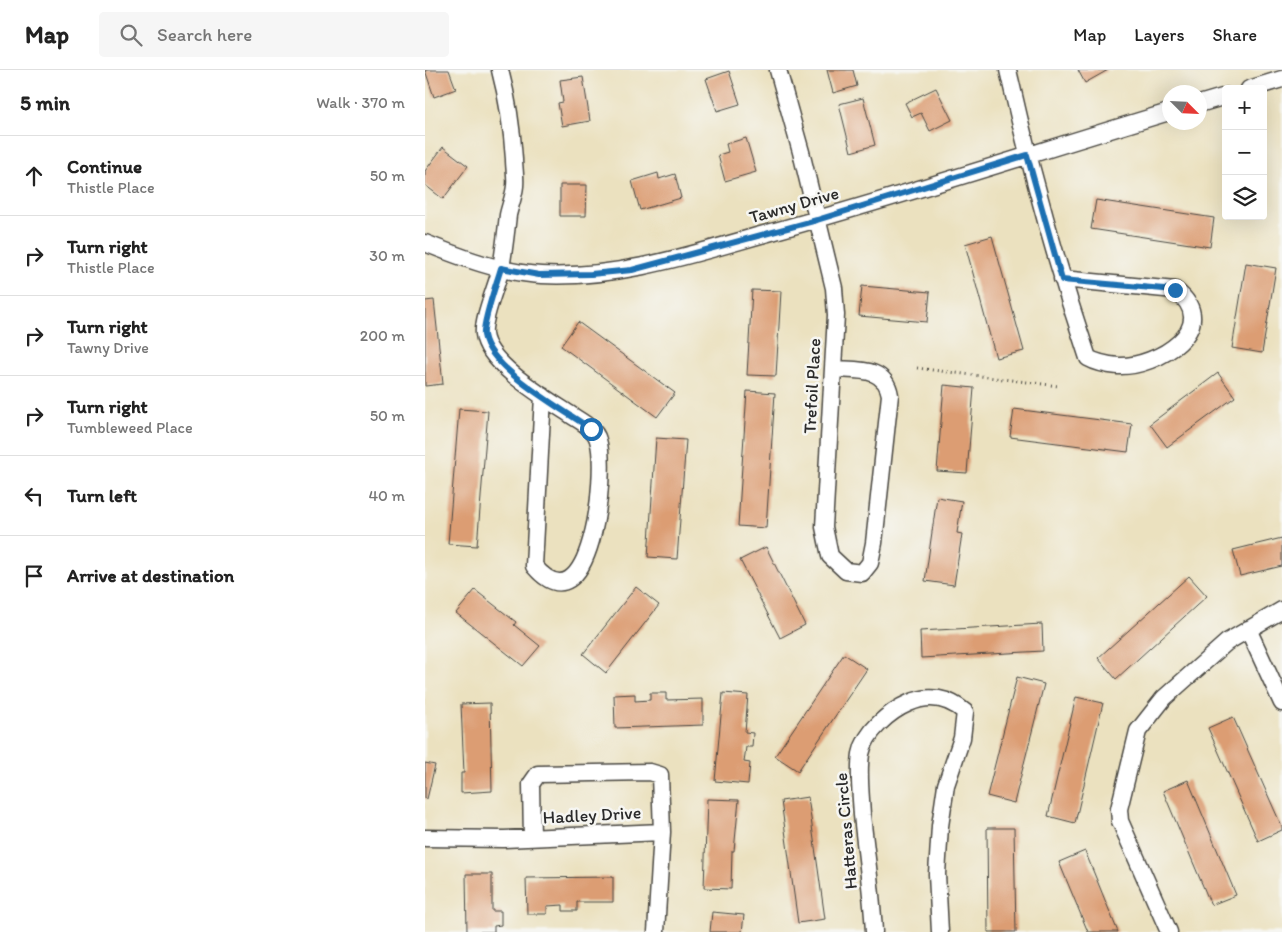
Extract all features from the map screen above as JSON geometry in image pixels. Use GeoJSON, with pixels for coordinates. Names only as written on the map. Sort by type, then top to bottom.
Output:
{"type":"FeatureCollection","features":[{"type":"Feature","properties":{"kind":"street"},"geometry":{"type":"LineString","coordinates":[[499,70],[510,110],[515,185],[501,268],[483,334],[489,348],[519,380],[543,396],[591,429],[598,438],[601,454],[596,528],[588,556],[576,573],[564,582],[553,582],[543,577],[534,566],[543,396]]}},
{"type":"Feature","properties":{"kind":"street","name":"Trefoil Place"},"geometry":{"type":"LineString","coordinates":[[778,70],[834,288],[836,315],[833,368],[824,528],[830,556],[846,571],[862,573],[871,563],[883,478],[891,395],[888,384],[879,374],[833,368]]}},
{"type":"Feature","properties":{"kind":"street"},"geometry":{"type":"LineString","coordinates":[[1009,70],[1027,155],[1062,280],[1088,358],[1098,363],[1119,366],[1142,362],[1171,349],[1186,337],[1193,321],[1191,306],[1175,290],[1062,280]]}},
{"type":"Feature","properties":{"kind":"street"},"geometry":{"type":"LineString","coordinates":[[1262,85],[1282,79]]}},
{"type":"Feature","properties":{"kind":"street"},"geometry":{"type":"LineString","coordinates":[[1207,102],[1222,97]]}},
{"type":"Feature","properties":{"kind":"street","name":"Tawny Drive"},"geometry":{"type":"LineString","coordinates":[[425,243],[501,268],[539,275],[591,274],[632,270],[817,220],[1162,114]]}},
{"type":"Feature","properties":{"kind":"street"},"geometry":{"type":"LineString","coordinates":[[1169,932],[1120,821],[1119,809],[1127,769],[1138,731],[1164,698],[1227,642],[1282,610]]}},
{"type":"Feature","properties":{"kind":"street"},"geometry":{"type":"LineString","coordinates":[[1248,629],[1282,703]]}},
{"type":"Feature","properties":{"kind":"street","name":"Hatteras Circle"},"geometry":{"type":"LineString","coordinates":[[874,932],[861,797],[861,753],[867,740],[886,717],[901,706],[930,697],[947,700],[965,712],[962,738],[946,785],[940,826],[937,874],[940,932]]}},
{"type":"Feature","properties":{"kind":"street"},"geometry":{"type":"LineString","coordinates":[[533,838],[531,784],[538,774],[650,772],[660,775],[661,832]]}},
{"type":"Feature","properties":{"kind":"street","name":"Hadley Drive"},"geometry":{"type":"LineString","coordinates":[[425,838],[533,838],[661,832],[656,932]]}},
{"type":"Feature","properties":{"kind":"path"},"geometry":{"type":"LineString","coordinates":[[917,368],[1058,386]]}},
{"type":"Feature","properties":{"kind":"building"},"geometry":{"type":"Polygon","coordinates":[[[425,70],[449,70],[456,89],[434,97],[425,70]]]}},
{"type":"Feature","properties":{"kind":"building"},"geometry":{"type":"Polygon","coordinates":[[[827,70],[853,70],[857,86],[833,93],[827,70]]]}},
{"type":"Feature","properties":{"kind":"building"},"geometry":{"type":"Polygon","coordinates":[[[1078,70],[1108,70],[1085,83],[1078,70]]]}},
{"type":"Feature","properties":{"kind":"building"},"geometry":{"type":"Polygon","coordinates":[[[729,71],[740,104],[717,111],[706,79],[729,71]]]}},
{"type":"Feature","properties":{"kind":"building"},"geometry":{"type":"Polygon","coordinates":[[[583,77],[590,121],[562,126],[558,103],[563,102],[560,80],[583,77]]]}},
{"type":"Feature","properties":{"kind":"building"},"geometry":{"type":"Polygon","coordinates":[[[936,88],[952,120],[930,131],[921,113],[912,117],[905,103],[936,88]]]}},
{"type":"Feature","properties":{"kind":"building"},"geometry":{"type":"Polygon","coordinates":[[[863,98],[875,145],[851,152],[839,104],[863,98]]]}},
{"type":"Feature","properties":{"kind":"building"},"geometry":{"type":"Polygon","coordinates":[[[746,138],[756,172],[725,181],[718,155],[728,152],[726,144],[746,138]]]}},
{"type":"Feature","properties":{"kind":"building"},"geometry":{"type":"Polygon","coordinates":[[[443,147],[468,166],[443,199],[425,185],[425,171],[443,147]]]}},
{"type":"Feature","properties":{"kind":"building"},"geometry":{"type":"Polygon","coordinates":[[[658,173],[659,179],[675,174],[681,198],[640,210],[632,181],[658,173]]]}},
{"type":"Feature","properties":{"kind":"building"},"geometry":{"type":"Polygon","coordinates":[[[560,185],[587,185],[586,216],[560,216],[560,185]]]}},
{"type":"Feature","properties":{"kind":"building"},"geometry":{"type":"Polygon","coordinates":[[[1096,200],[1214,218],[1210,247],[1091,229],[1096,200]]]}},
{"type":"Feature","properties":{"kind":"building"},"geometry":{"type":"Polygon","coordinates":[[[992,236],[1024,351],[996,358],[965,244],[992,236]]]}},
{"type":"Feature","properties":{"kind":"building"},"geometry":{"type":"Polygon","coordinates":[[[1246,263],[1276,268],[1262,353],[1232,348],[1246,263]]]}},
{"type":"Feature","properties":{"kind":"building"},"geometry":{"type":"Polygon","coordinates":[[[862,286],[930,292],[927,322],[859,316],[862,286]]]}},
{"type":"Feature","properties":{"kind":"building"},"geometry":{"type":"Polygon","coordinates":[[[752,290],[781,291],[776,376],[747,375],[752,290]]]}},
{"type":"Feature","properties":{"kind":"building"},"geometry":{"type":"Polygon","coordinates":[[[434,300],[443,384],[425,386],[425,301],[434,300]]]}},
{"type":"Feature","properties":{"kind":"building"},"geometry":{"type":"Polygon","coordinates":[[[578,322],[675,393],[657,417],[561,346],[578,322]]]}},
{"type":"Feature","properties":{"kind":"building"},"geometry":{"type":"Polygon","coordinates":[[[1218,373],[1235,397],[1167,447],[1150,424],[1218,373]]]}},
{"type":"Feature","properties":{"kind":"building"},"geometry":{"type":"Polygon","coordinates":[[[944,385],[974,388],[967,473],[937,471],[944,385]]]}},
{"type":"Feature","properties":{"kind":"building"},"geometry":{"type":"Polygon","coordinates":[[[747,391],[775,393],[766,528],[738,526],[747,391]]]}},
{"type":"Feature","properties":{"kind":"building"},"geometry":{"type":"Polygon","coordinates":[[[459,409],[488,411],[477,546],[448,544],[459,409]]]}},
{"type":"Feature","properties":{"kind":"building"},"geometry":{"type":"Polygon","coordinates":[[[1014,409],[1132,424],[1128,452],[1010,437],[1014,409]]]}},
{"type":"Feature","properties":{"kind":"building"},"geometry":{"type":"Polygon","coordinates":[[[656,438],[686,440],[677,559],[648,557],[656,438]]]}},
{"type":"Feature","properties":{"kind":"building"},"geometry":{"type":"Polygon","coordinates":[[[937,497],[962,501],[957,533],[962,534],[954,585],[925,581],[937,497]]]}},
{"type":"Feature","properties":{"kind":"building"},"geometry":{"type":"Polygon","coordinates":[[[1282,538],[1282,566],[1240,576],[1233,550],[1282,538]]]}},
{"type":"Feature","properties":{"kind":"building"},"geometry":{"type":"Polygon","coordinates":[[[766,547],[805,625],[780,638],[740,560],[766,547]]]}},
{"type":"Feature","properties":{"kind":"building"},"geometry":{"type":"Polygon","coordinates":[[[1189,576],[1207,596],[1116,679],[1098,658],[1189,576]]]}},
{"type":"Feature","properties":{"kind":"building"},"geometry":{"type":"Polygon","coordinates":[[[636,587],[659,605],[606,673],[583,654],[636,587]]]}},
{"type":"Feature","properties":{"kind":"building"},"geometry":{"type":"Polygon","coordinates":[[[475,590],[516,622],[514,625],[540,646],[523,666],[456,613],[475,590]]]}},
{"type":"Feature","properties":{"kind":"building"},"geometry":{"type":"Polygon","coordinates":[[[1042,624],[1043,651],[921,658],[920,631],[1042,624]]]}},
{"type":"Feature","properties":{"kind":"building"},"geometry":{"type":"Polygon","coordinates":[[[844,654],[867,669],[798,771],[775,756],[844,654]]]}},
{"type":"Feature","properties":{"kind":"building"},"geometry":{"type":"Polygon","coordinates":[[[1017,677],[1044,684],[1014,803],[987,796],[1017,677]]]}},
{"type":"Feature","properties":{"kind":"building"},"geometry":{"type":"Polygon","coordinates":[[[650,693],[666,693],[666,700],[703,699],[703,725],[615,728],[614,695],[635,694],[635,701],[650,700],[650,693]]]}},
{"type":"Feature","properties":{"kind":"building"},"geometry":{"type":"Polygon","coordinates":[[[723,693],[748,695],[745,732],[753,733],[752,747],[746,747],[744,762],[750,763],[748,784],[715,781],[723,693]]]}},
{"type":"Feature","properties":{"kind":"building"},"geometry":{"type":"Polygon","coordinates":[[[1076,697],[1103,703],[1075,823],[1048,816],[1076,697]]]}},
{"type":"Feature","properties":{"kind":"building"},"geometry":{"type":"Polygon","coordinates":[[[490,703],[492,791],[461,793],[461,773],[464,773],[461,704],[490,703]]]}},
{"type":"Feature","properties":{"kind":"building"},"geometry":{"type":"Polygon","coordinates":[[[1233,717],[1282,827],[1282,830],[1258,841],[1208,728],[1233,717]]]}},
{"type":"Feature","properties":{"kind":"building"},"geometry":{"type":"Polygon","coordinates":[[[425,763],[435,765],[427,799],[425,799],[425,763]]]}},
{"type":"Feature","properties":{"kind":"building"},"geometry":{"type":"Polygon","coordinates":[[[1188,780],[1236,895],[1211,905],[1163,791],[1188,780]]]}},
{"type":"Feature","properties":{"kind":"building"},"geometry":{"type":"Polygon","coordinates":[[[808,797],[825,919],[798,923],[781,801],[808,797]]]}},
{"type":"Feature","properties":{"kind":"building"},"geometry":{"type":"Polygon","coordinates":[[[707,799],[739,800],[734,851],[732,851],[731,889],[704,888],[707,799]]]}},
{"type":"Feature","properties":{"kind":"building"},"geometry":{"type":"Polygon","coordinates":[[[987,828],[1014,828],[1016,932],[988,932],[987,828]]]}},
{"type":"Feature","properties":{"kind":"building"},"geometry":{"type":"Polygon","coordinates":[[[1085,851],[1118,932],[1088,932],[1059,862],[1085,851]]]}},
{"type":"Feature","properties":{"kind":"building"},"geometry":{"type":"Polygon","coordinates":[[[466,874],[492,874],[492,911],[501,911],[501,925],[494,926],[494,932],[467,932],[466,874]]]}},
{"type":"Feature","properties":{"kind":"building"},"geometry":{"type":"Polygon","coordinates":[[[613,877],[613,902],[577,902],[577,911],[563,911],[563,905],[547,906],[547,914],[527,914],[526,878],[613,877]]]}},
{"type":"Feature","properties":{"kind":"building"},"geometry":{"type":"Polygon","coordinates":[[[712,912],[744,915],[742,932],[710,932],[712,912]]]}},
{"type":"Feature","properties":{"kind":"route"},"geometry":{"type":"LineString","coordinates":[[591,429],[519,380],[489,348],[483,334],[501,268],[539,275],[591,274],[632,270],[817,220],[1027,155],[1049,240],[1062,280],[1175,290]]}}]}
